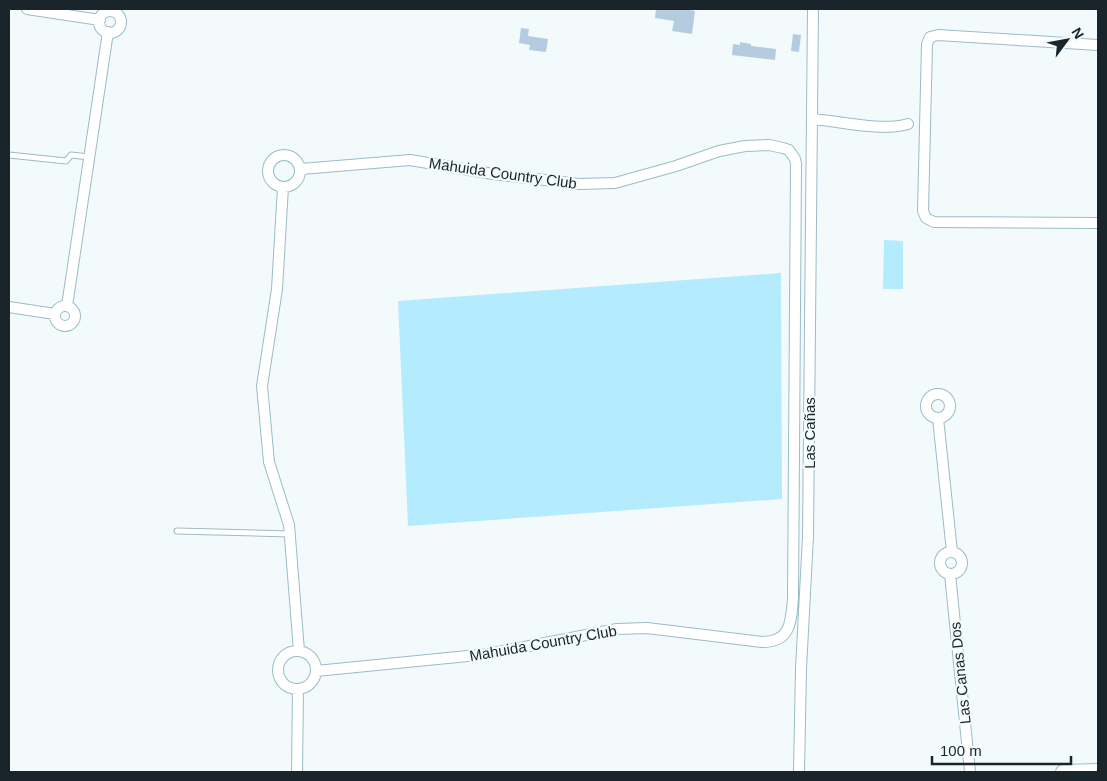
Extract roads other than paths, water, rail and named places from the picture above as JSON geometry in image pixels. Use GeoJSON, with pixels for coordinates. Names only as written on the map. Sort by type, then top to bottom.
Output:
{"type":"FeatureCollection","features":[{"type":"Feature","properties":{"kind":"street"},"geometry":{"type":"LineString","coordinates":[[27,9],[100,20]]}},
{"type":"Feature","properties":{"kind":"street","name":"Las Cañas"},"geometry":{"type":"LineString","coordinates":[[798,772],[808,537],[813,9]]}},
{"type":"Feature","properties":{"kind":"street"},"geometry":{"type":"LineString","coordinates":[[106,12],[114,12],[119,16],[120,26],[115,32],[108,32],[101,27],[100,20],[106,12]]}},
{"type":"Feature","properties":{"kind":"street"},"geometry":{"type":"LineString","coordinates":[[67,306],[108,32]]}},
{"type":"Feature","properties":{"kind":"street"},"geometry":{"type":"LineString","coordinates":[[1098,45],[938,35],[928,39],[923,211],[925,216],[934,222],[1098,223]]}},
{"type":"Feature","properties":{"kind":"street"},"geometry":{"type":"LineString","coordinates":[[812,119],[831,120],[844,124],[924,125]]}},
{"type":"Feature","properties":{"kind":"street","name":"Mahuida Country Club"},"geometry":{"type":"LineString","coordinates":[[301,170],[410,160],[493,174],[579,184],[597,184],[615,183],[641,177],[705,155],[733,148],[769,145],[789,150],[795,159],[797,194],[794,247],[793,598],[788,630],[782,637],[771,642],[646,628],[617,629],[488,654],[316,671]]}},
{"type":"Feature","properties":{"kind":"street"},"geometry":{"type":"LineString","coordinates":[[285,154],[292,156],[296,160],[301,170],[298,180],[292,185],[283,188],[272,182],[268,176],[268,170],[273,158],[285,154]]}},
{"type":"Feature","properties":{"kind":"street"},"geometry":{"type":"LineString","coordinates":[[283,188],[277,289],[262,386],[269,462],[289,525],[299,651]]}},
{"type":"Feature","properties":{"kind":"street"},"geometry":{"type":"LineString","coordinates":[[67,306],[75,312],[75,319],[71,324],[64,326],[58,323],[55,314],[58,308],[67,306]]}},
{"type":"Feature","properties":{"kind":"street"},"geometry":{"type":"LineString","coordinates":[[9,307],[55,314]]}},
{"type":"Feature","properties":{"kind":"street"},"geometry":{"type":"LineString","coordinates":[[938,418],[952,552]]}},
{"type":"Feature","properties":{"kind":"street"},"geometry":{"type":"LineString","coordinates":[[952,552],[958,555],[962,566],[958,572],[950,574],[942,569],[940,562],[945,554],[952,552]]}},
{"type":"Feature","properties":{"kind":"street","name":"Las Canas Dos"},"geometry":{"type":"LineString","coordinates":[[950,574],[970,772]]}},
{"type":"Feature","properties":{"kind":"street"},"geometry":{"type":"LineString","coordinates":[[293,651],[299,651],[310,656],[316,671],[312,681],[304,688],[292,689],[282,683],[278,666],[283,656],[293,651]]}},
{"type":"Feature","properties":{"kind":"street"},"geometry":{"type":"LineString","coordinates":[[298,689],[298,772]]}},
{"type":"Feature","properties":{"kind":"street"},"geometry":{"type":"LineString","coordinates":[[1063,772],[1098,771]]}},
{"type":"Feature","properties":{"kind":"lane"},"geometry":{"type":"LineString","coordinates":[[9,154],[66,161],[71,155],[90,157]]}},
{"type":"Feature","properties":{"kind":"lane"},"geometry":{"type":"LineString","coordinates":[[176,531],[290,534]]}}]}
